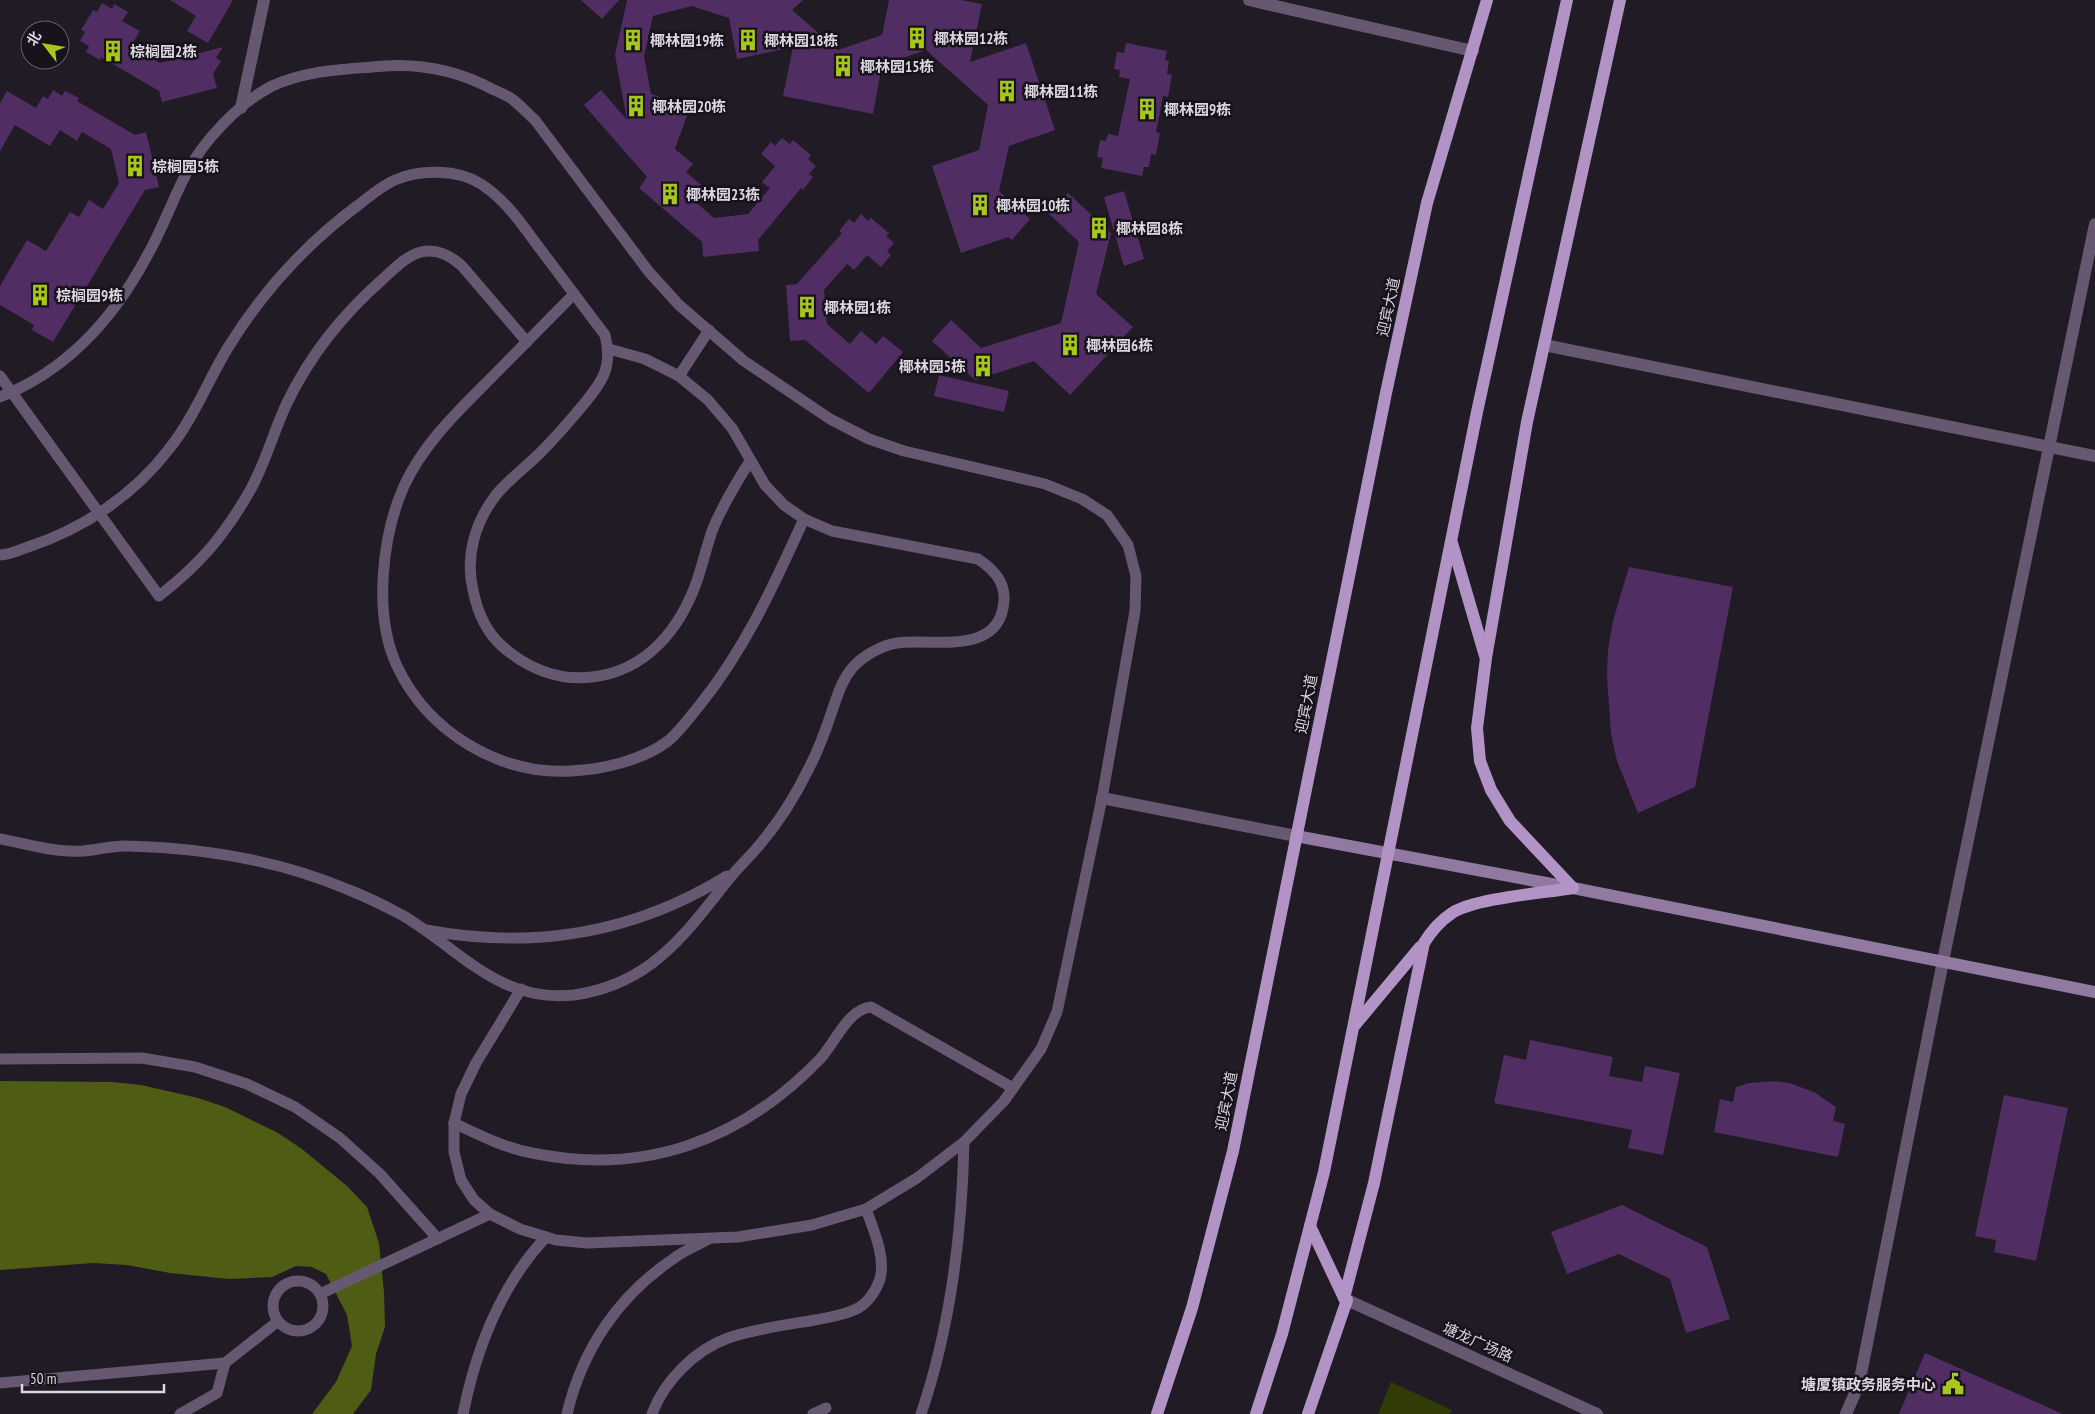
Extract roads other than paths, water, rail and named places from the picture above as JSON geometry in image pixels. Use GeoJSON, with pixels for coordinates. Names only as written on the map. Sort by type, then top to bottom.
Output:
{"type":"FeatureCollection","features":[{"type":"Feature","properties":{"kind":"main road","name":"迎宾大道"},"geometry":{"type":"LineString","coordinates":[[1157,1414],[1192,1308],[1233,1151],[1384,403],[1427,203],[1487,0]]}},
{"type":"Feature","properties":{"kind":"main road"},"geometry":{"type":"LineString","coordinates":[[1256,1414],[1282,1334],[1324,1172],[1477,412],[1567,0]]}},
{"type":"Feature","properties":{"kind":"main road"},"geometry":{"type":"LineString","coordinates":[[1573,888],[1510,821],[1492,790],[1480,761],[1477,728],[1486,658],[1527,422],[1620,0]]}},
{"type":"Feature","properties":{"kind":"main road"},"geometry":{"type":"LineString","coordinates":[[1451,542],[1486,658]]}},
{"type":"Feature","properties":{"kind":"main road"},"geometry":{"type":"LineString","coordinates":[[1353,1027],[1424,943],[1434,927],[1454,912],[1485,902],[1573,888]]}},
{"type":"Feature","properties":{"kind":"main road"},"geometry":{"type":"LineString","coordinates":[[1308,1414],[1345,1299],[1374,1183],[1424,943]]}},
{"type":"Feature","properties":{"kind":"main road"},"geometry":{"type":"LineString","coordinates":[[1310,1226],[1345,1299]]}},
{"type":"Feature","properties":{"kind":"street"},"geometry":{"type":"LineString","coordinates":[[241,108],[264,0]]}},
{"type":"Feature","properties":{"kind":"street"},"geometry":{"type":"LineString","coordinates":[[1249,0],[1473,51]]}},
{"type":"Feature","properties":{"kind":"street"},"geometry":{"type":"LineString","coordinates":[[1846,1414],[1859,1384],[1942,961],[2095,224]]}},
{"type":"Feature","properties":{"kind":"street"},"geometry":{"type":"LineString","coordinates":[[1544,345],[2095,456]]}},
{"type":"Feature","properties":{"kind":"street"},"geometry":{"type":"LineString","coordinates":[[1102,798],[1573,888],[2095,992]]}},
{"type":"Feature","properties":{"kind":"street","name":"塘龙广场路"},"geometry":{"type":"LineString","coordinates":[[1345,1299],[1597,1414]]}},
{"type":"Feature","properties":{"kind":"lane"},"geometry":{"type":"LineString","coordinates":[[0,397],[52,371],[80,347],[108,316],[147,257],[186,173],[212,136],[241,108],[271,87],[306,73],[396,64],[439,69],[477,81],[511,98],[535,120],[649,272],[679,305],[744,361],[830,419],[869,439],[904,451],[1045,484],[1082,499],[1107,515],[1128,546],[1136,576],[1136,611],[1102,798],[1056,1012],[1041,1049],[1004,1101],[964,1142],[917,1178],[866,1209],[812,1225],[738,1237],[587,1244],[546,1237],[520,1229],[490,1214],[474,1200],[461,1180],[454,1152],[454,1123],[461,1094],[476,1063],[522,989]]}},
{"type":"Feature","properties":{"kind":"lane"},"geometry":{"type":"LineString","coordinates":[[0,555],[52,540],[100,513],[135,486],[169,449],[196,407],[229,346],[249,317],[293,263],[344,216],[371,195],[396,180],[424,173],[452,174],[479,183],[502,200],[605,334],[609,350],[608,365],[603,380],[569,422],[497,494],[484,513],[474,534],[470,557],[470,580],[475,603],[485,624],[499,643],[516,658],[536,669],[559,676],[582,678],[605,676],[627,668],[647,656],[664,640],[678,621],[689,600],[716,522],[736,483],[750,461]]}},
{"type":"Feature","properties":{"kind":"lane"},"geometry":{"type":"LineString","coordinates":[[0,376],[159,596],[187,574],[222,536],[250,492],[287,403],[308,364],[334,328],[364,295],[409,257],[423,252],[437,252],[451,256],[462,266],[527,342]]}},
{"type":"Feature","properties":{"kind":"lane"},"geometry":{"type":"LineString","coordinates":[[574,294],[446,424],[423,453],[405,485],[392,520],[384,556],[383,593],[387,629],[396,665],[417,699],[444,728],[477,751],[514,766],[553,772],[593,770],[632,760],[667,741],[711,690],[749,634],[765,605],[804,519]]}},
{"type":"Feature","properties":{"kind":"lane"},"geometry":{"type":"LineString","coordinates":[[678,376],[709,330]]}},
{"type":"Feature","properties":{"kind":"lane"},"geometry":{"type":"LineString","coordinates":[[0,838],[41,849],[82,851],[122,845],[180,848],[238,856],[295,870],[349,890],[402,916],[485,975],[512,987],[541,994],[571,995],[601,990],[629,979],[654,962],[683,934],[735,871],[757,848],[794,796],[822,740],[840,686],[854,666],[873,651],[895,643],[961,642],[978,638],[992,629],[1001,615],[1004,598],[1001,582],[992,568],[978,559],[832,532],[804,519],[784,505],[765,485],[732,428],[708,400],[678,376],[645,359],[609,350]]}},
{"type":"Feature","properties":{"kind":"lane"},"geometry":{"type":"LineString","coordinates":[[422,929],[458,936],[494,939],[539,938],[602,929],[637,920],[671,907],[735,871]]}},
{"type":"Feature","properties":{"kind":"lane"},"geometry":{"type":"LineString","coordinates":[[454,1123],[491,1141],[530,1153],[570,1159],[611,1160],[652,1155],[691,1145],[729,1130],[765,1109],[797,1084],[825,1054],[854,1013],[862,1008],[871,1007],[1013,1088]]}},
{"type":"Feature","properties":{"kind":"lane"},"geometry":{"type":"LineString","coordinates":[[0,1059],[142,1058],[196,1067],[247,1084],[295,1107],[340,1138],[380,1174],[438,1239]]}},
{"type":"Feature","properties":{"kind":"lane"},"geometry":{"type":"LineString","coordinates":[[921,1414],[941,1346],[951,1296],[962,1211],[964,1142]]}},
{"type":"Feature","properties":{"kind":"lane"},"geometry":{"type":"LineString","coordinates":[[652,1414],[667,1386],[684,1367],[704,1351],[726,1339],[750,1331],[843,1314],[856,1310],[872,1296],[880,1278],[881,1257],[866,1209]]}},
{"type":"Feature","properties":{"kind":"lane"},"geometry":{"type":"LineString","coordinates":[[325,1292],[490,1214]]}},
{"type":"Feature","properties":{"kind":"lane"},"geometry":{"type":"LineString","coordinates":[[462,1414],[476,1356],[500,1301],[532,1252],[546,1237]]}},
{"type":"Feature","properties":{"kind":"lane"},"geometry":{"type":"LineString","coordinates":[[567,1414],[573,1388],[590,1349],[612,1314],[654,1273],[674,1258],[711,1238]]}},
{"type":"Feature","properties":{"kind":"lane"},"geometry":{"type":"LineString","coordinates":[[303,1281],[325,1292],[323,1310],[319,1320],[313,1327],[305,1331],[296,1332],[277,1322],[272,1308],[275,1294],[280,1287],[288,1282],[303,1281]]}},
{"type":"Feature","properties":{"kind":"lane"},"geometry":{"type":"LineString","coordinates":[[0,1383],[225,1362],[277,1322]]}},
{"type":"Feature","properties":{"kind":"lane"},"geometry":{"type":"LineString","coordinates":[[180,1414],[217,1393],[225,1362]]}},
{"type":"Feature","properties":{"kind":"lane"},"geometry":{"type":"LineString","coordinates":[[813,1414],[826,1408]]}},
{"type":"Feature","properties":{"kind":"place","name":"椰林园12栋"},"geometry":{"type":"Point","coordinates":[917,38]}},
{"type":"Feature","properties":{"kind":"place","name":"椰林园19栋"},"geometry":{"type":"Point","coordinates":[633,40]}},
{"type":"Feature","properties":{"kind":"place","name":"椰林园18栋"},"geometry":{"type":"Point","coordinates":[748,40]}},
{"type":"Feature","properties":{"kind":"place","name":"棕榈园2栋"},"geometry":{"type":"Point","coordinates":[113,51]}},
{"type":"Feature","properties":{"kind":"place","name":"椰林园15栋"},"geometry":{"type":"Point","coordinates":[843,66]}},
{"type":"Feature","properties":{"kind":"place","name":"椰林园11栋"},"geometry":{"type":"Point","coordinates":[1007,91]}},
{"type":"Feature","properties":{"kind":"place","name":"椰林园20栋"},"geometry":{"type":"Point","coordinates":[636,106]}},
{"type":"Feature","properties":{"kind":"place","name":"椰林园9栋"},"geometry":{"type":"Point","coordinates":[1147,109]}},
{"type":"Feature","properties":{"kind":"place","name":"棕榈园5栋"},"geometry":{"type":"Point","coordinates":[135,166]}},
{"type":"Feature","properties":{"kind":"place","name":"椰林园23栋"},"geometry":{"type":"Point","coordinates":[670,194]}},
{"type":"Feature","properties":{"kind":"place","name":"椰林园10栋"},"geometry":{"type":"Point","coordinates":[980,205]}},
{"type":"Feature","properties":{"kind":"place","name":"椰林园8栋"},"geometry":{"type":"Point","coordinates":[1099,228]}},
{"type":"Feature","properties":{"kind":"place","name":"棕榈园9栋"},"geometry":{"type":"Point","coordinates":[40,295]}},
{"type":"Feature","properties":{"kind":"place","name":"椰林园1栋"},"geometry":{"type":"Point","coordinates":[807,307]}},
{"type":"Feature","properties":{"kind":"place","name":"椰林园6栋"},"geometry":{"type":"Point","coordinates":[1070,345]}},
{"type":"Feature","properties":{"kind":"place","name":"椰林园5栋"},"geometry":{"type":"Point","coordinates":[983,366]}},
{"type":"Feature","properties":{"kind":"place","name":"塘厦镇政务服务中心"},"geometry":{"type":"Point","coordinates":[1953,1384]}}]}
